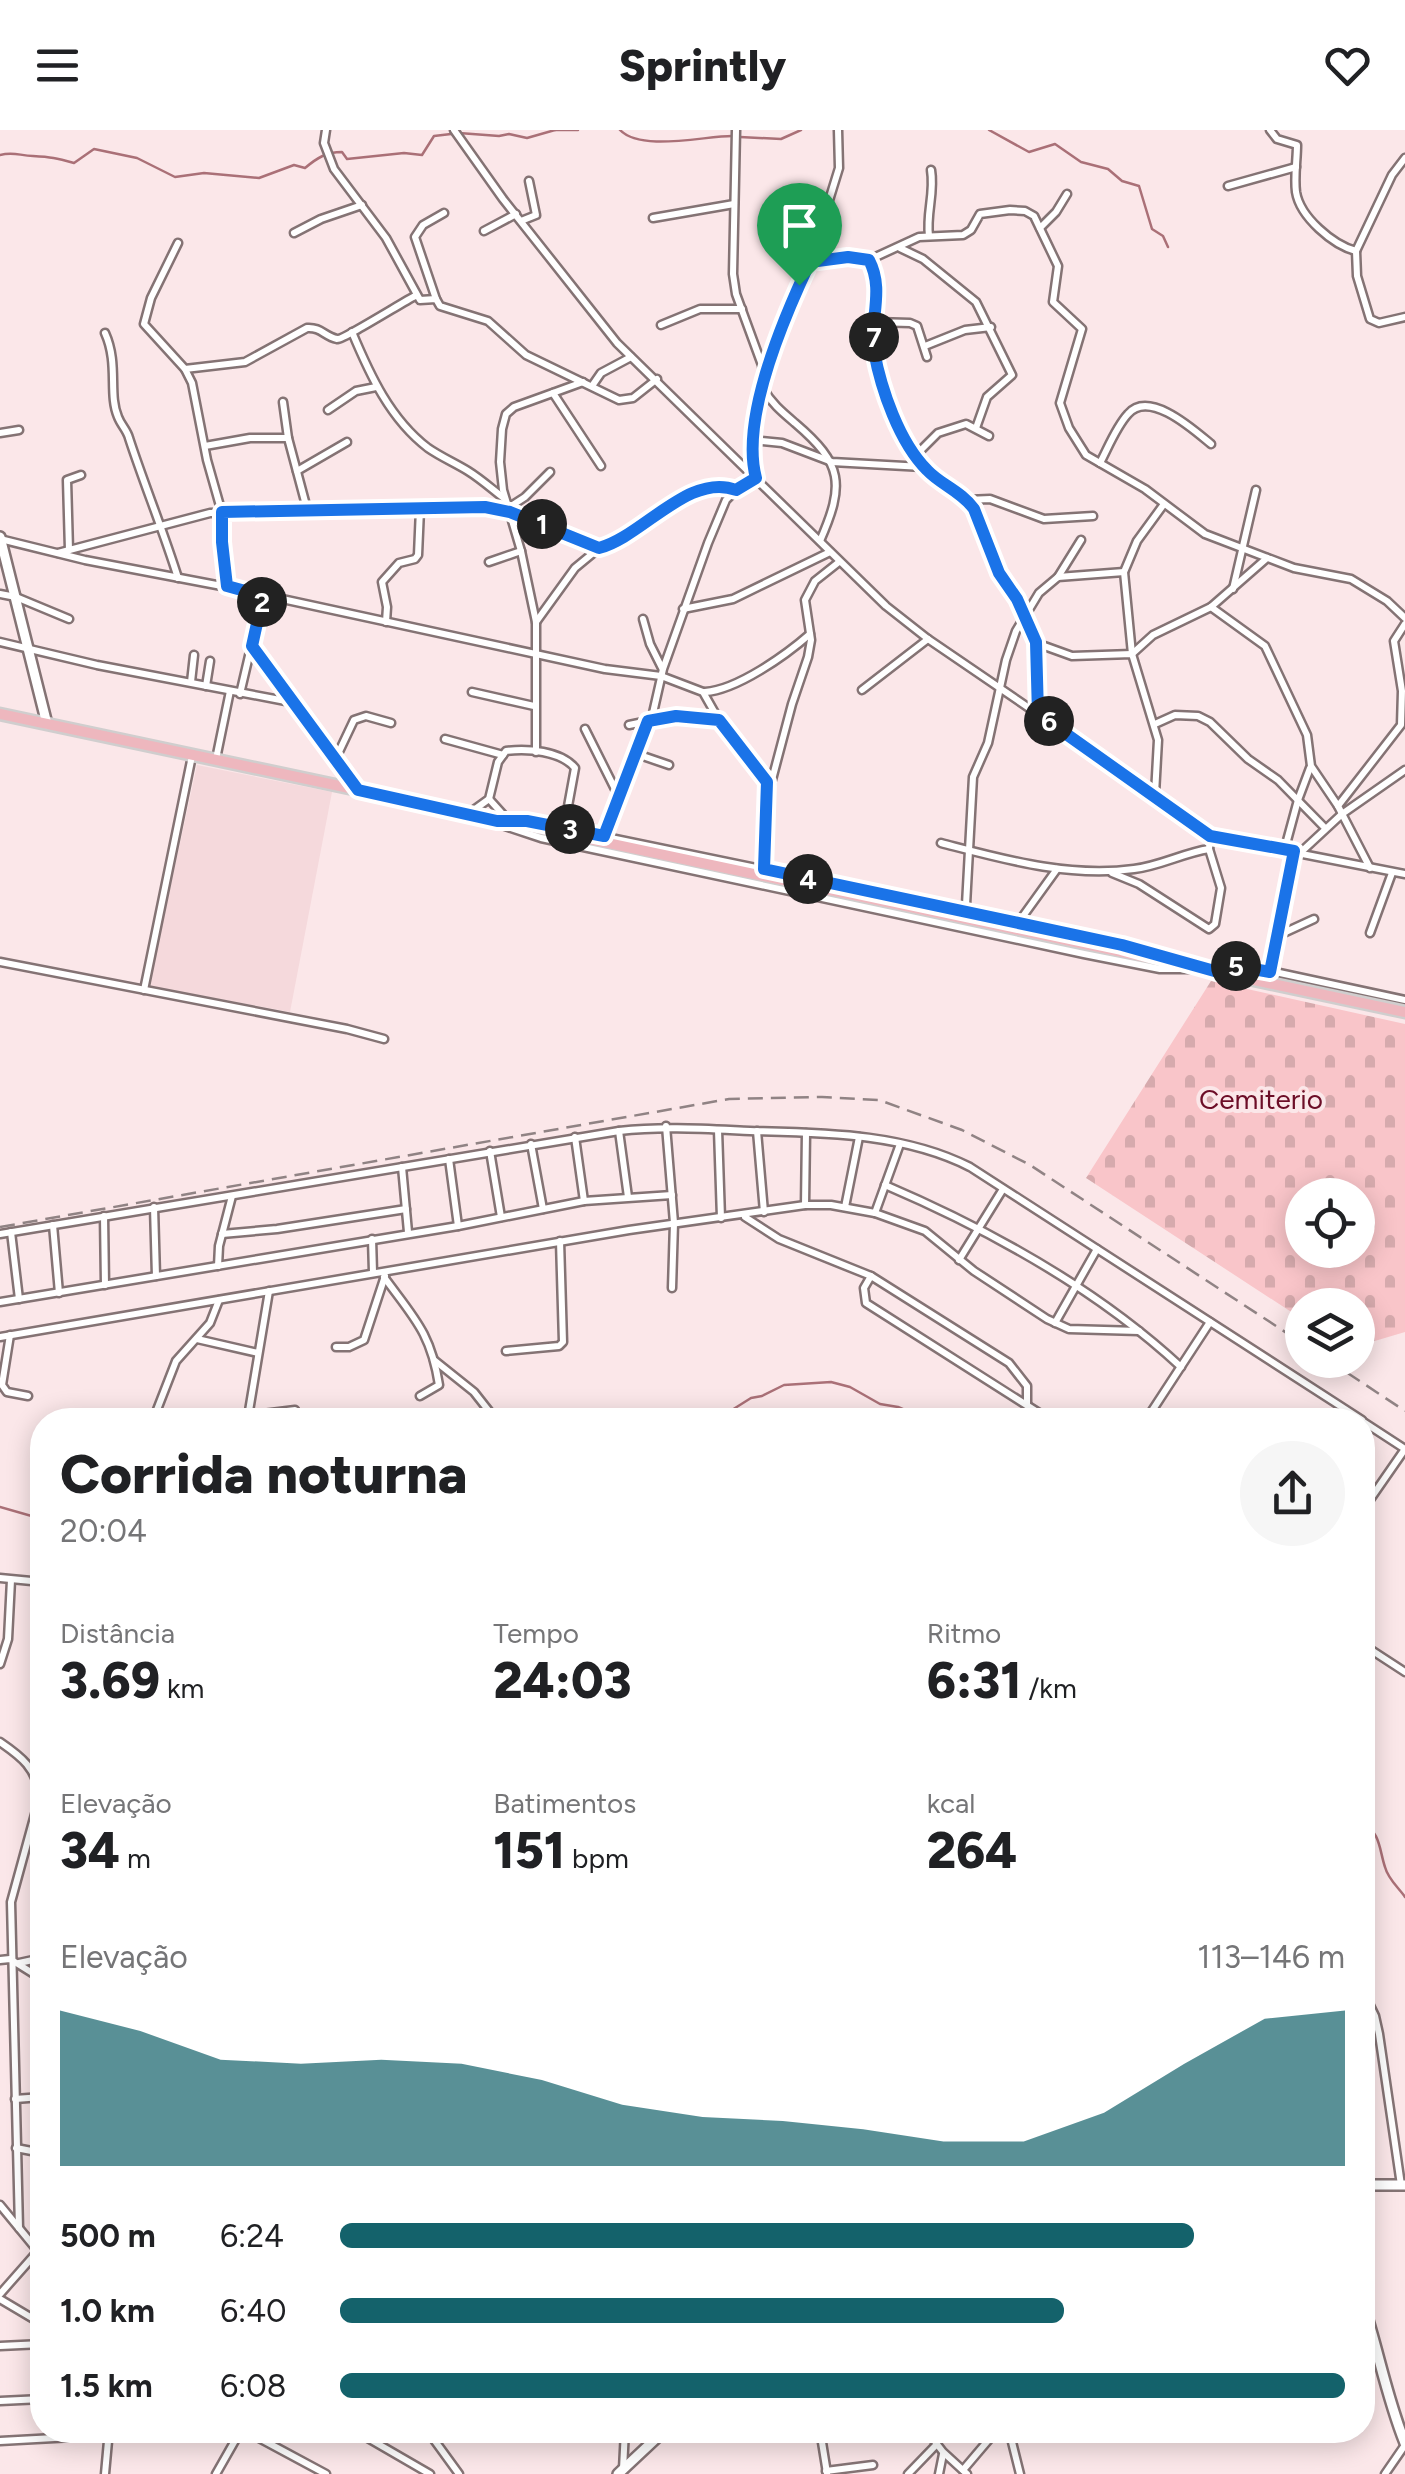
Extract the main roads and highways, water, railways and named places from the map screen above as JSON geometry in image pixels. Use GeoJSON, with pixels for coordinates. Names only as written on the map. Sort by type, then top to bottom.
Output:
{"type":"FeatureCollection","features":[{"type":"Feature","properties":{"kind":"main road"},"geometry":{"type":"LineString","coordinates":[[0,714],[1405,1012]]}},
{"type":"Feature","properties":{"kind":"waterway"},"geometry":{"type":"LineString","coordinates":[[555,130],[578,130]]}},
{"type":"Feature","properties":{"kind":"waterway"},"geometry":{"type":"LineString","coordinates":[[459,133],[527,138],[555,130]]}},
{"type":"Feature","properties":{"kind":"waterway"},"geometry":{"type":"LineString","coordinates":[[620,130],[630,137],[657,142],[732,136]]}},
{"type":"Feature","properties":{"kind":"waterway"},"geometry":{"type":"LineString","coordinates":[[740,137],[781,139],[801,130]]}},
{"type":"Feature","properties":{"kind":"waterway"},"geometry":{"type":"LineString","coordinates":[[989,130],[1029,152],[1055,144],[1081,162],[1108,169],[1122,181],[1139,186],[1152,229],[1163,236],[1168,247]]}},
{"type":"Feature","properties":{"kind":"waterway"},"geometry":{"type":"LineString","coordinates":[[0,155],[74,163],[94,149],[137,158],[175,177],[204,173],[259,178],[294,165],[305,168],[336,152],[342,152],[347,159],[422,155],[434,136],[451,134]]}},
{"type":"Feature","properties":{"kind":"waterway"},"geometry":{"type":"LineString","coordinates":[[735,1408],[784,1385],[831,1382],[850,1387],[880,1404],[900,1408]]}},
{"type":"Feature","properties":{"kind":"waterway"},"geometry":{"type":"LineString","coordinates":[[0,1507],[30,1516]]}},
{"type":"Feature","properties":{"kind":"waterway"},"geometry":{"type":"LineString","coordinates":[[1375,1836],[1386,1871],[1405,1897]]}},
{"type":"Feature","properties":{"kind":"railway"},"geometry":{"type":"LineString","coordinates":[[0,1227],[729,1099],[879,1100],[962,1130],[1030,1165],[1285,1332]]}},
{"type":"Feature","properties":{"kind":"railway"},"geometry":{"type":"LineString","coordinates":[[1355,1378],[1405,1411]]}},
{"type":"Feature","properties":{"kind":"park label","name":"Cemiterio"},"geometry":{"type":"Point","coordinates":[1261,1099]}}]}
